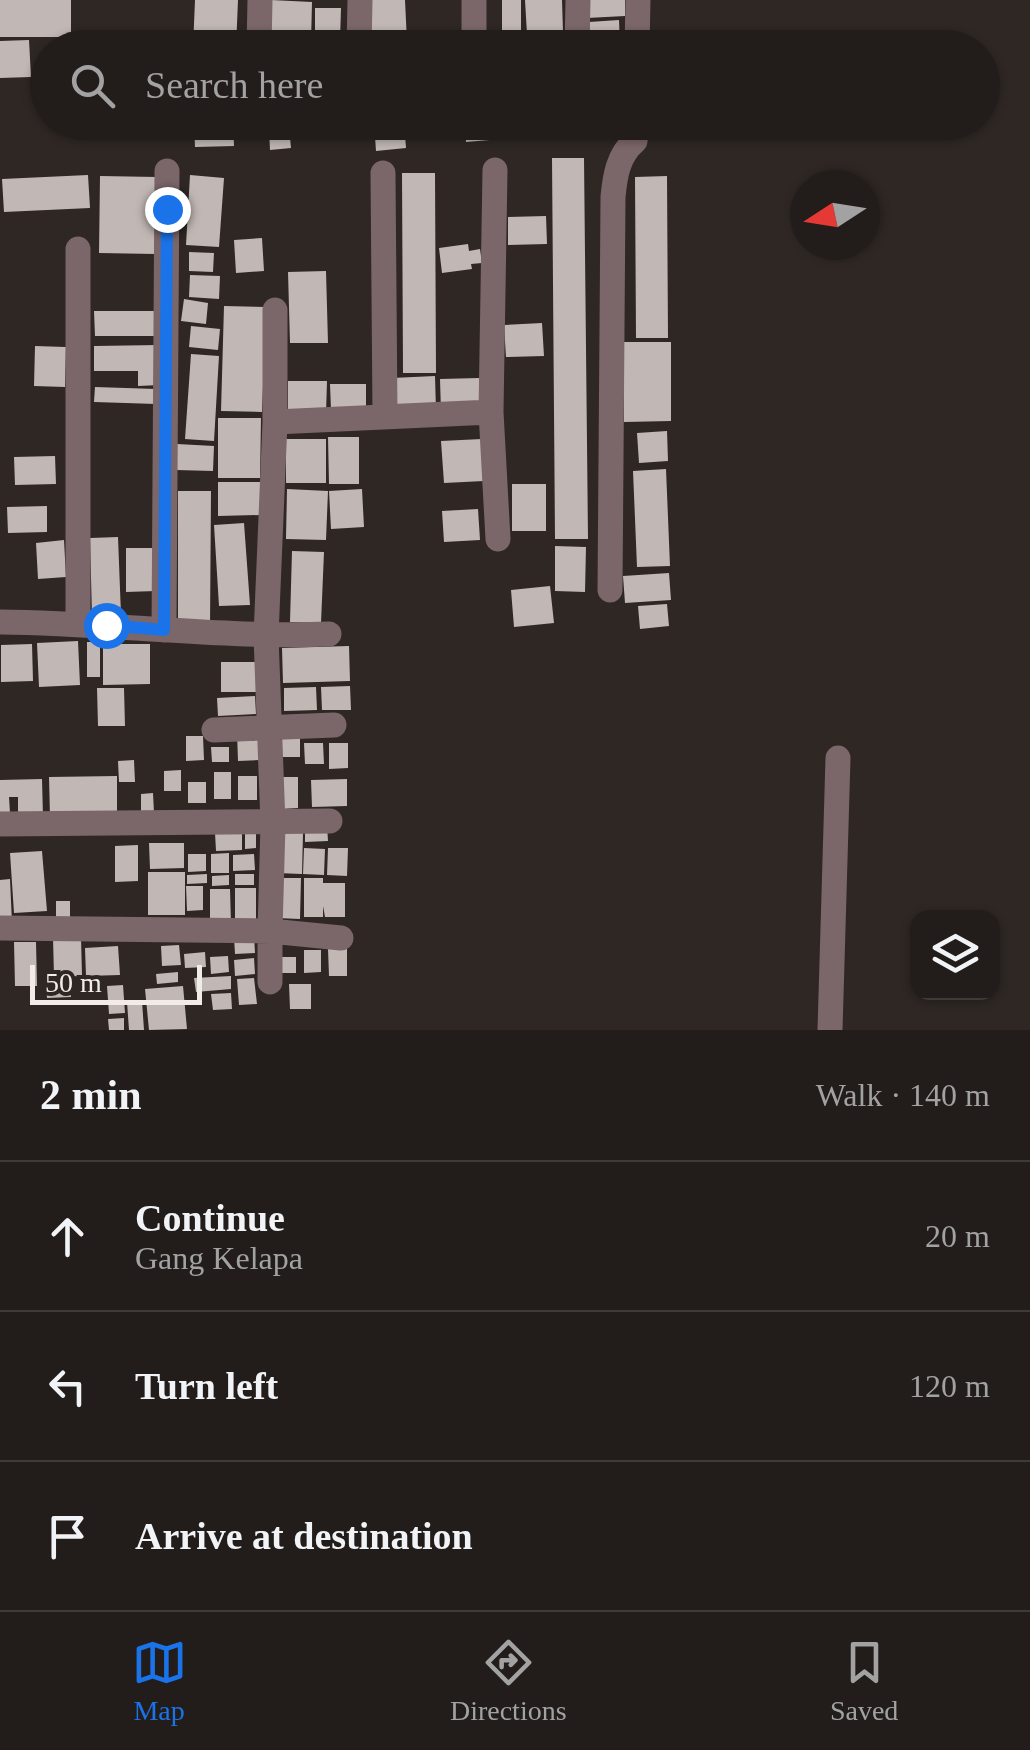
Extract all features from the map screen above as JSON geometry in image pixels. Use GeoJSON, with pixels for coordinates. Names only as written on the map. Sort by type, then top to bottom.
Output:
{"type":"FeatureCollection","features":[{"type":"Feature","properties":{"kind":"street"},"geometry":{"type":"LineString","coordinates":[[259,30],[260,0]]}},
{"type":"Feature","properties":{"kind":"street"},"geometry":{"type":"LineString","coordinates":[[359,30],[360,0]]}},
{"type":"Feature","properties":{"kind":"street"},"geometry":{"type":"LineString","coordinates":[[474,0],[474,29]]}},
{"type":"Feature","properties":{"kind":"street"},"geometry":{"type":"LineString","coordinates":[[577,30],[578,0]]}},
{"type":"Feature","properties":{"kind":"street"},"geometry":{"type":"LineString","coordinates":[[637,30],[638,0]]}},
{"type":"Feature","properties":{"kind":"street"},"geometry":{"type":"LineString","coordinates":[[610,590],[613,197],[619,164],[631,140]]}},
{"type":"Feature","properties":{"kind":"street"},"geometry":{"type":"LineString","coordinates":[[495,170],[491,412],[498,539]]}},
{"type":"Feature","properties":{"kind":"street"},"geometry":{"type":"LineString","coordinates":[[164,630],[167,171]]}},
{"type":"Feature","properties":{"kind":"street"},"geometry":{"type":"LineString","coordinates":[[382,173],[385,416]]}},
{"type":"Feature","properties":{"kind":"street"},"geometry":{"type":"LineString","coordinates":[[78,249],[78,623]]}},
{"type":"Feature","properties":{"kind":"street"},"geometry":{"type":"LineString","coordinates":[[270,982],[272,726],[266,636],[275,422],[275,310]]}},
{"type":"Feature","properties":{"kind":"street"},"geometry":{"type":"LineString","coordinates":[[275,422],[491,412]]}},
{"type":"Feature","properties":{"kind":"street"},"geometry":{"type":"LineString","coordinates":[[0,622],[78,623],[266,636],[329,634]]}},
{"type":"Feature","properties":{"kind":"street"},"geometry":{"type":"LineString","coordinates":[[214,730],[334,725]]}},
{"type":"Feature","properties":{"kind":"street"},"geometry":{"type":"LineString","coordinates":[[830,1030],[838,758]]}},
{"type":"Feature","properties":{"kind":"street"},"geometry":{"type":"LineString","coordinates":[[0,824],[330,821]]}},
{"type":"Feature","properties":{"kind":"street"},"geometry":{"type":"LineString","coordinates":[[0,928],[270,931],[341,938]]}},
{"type":"Feature","properties":{"kind":"building"},"geometry":{"type":"Polygon","coordinates":[[[0,0],[71,0],[71,30],[30,30],[30,37],[0,37],[0,0]]]}},
{"type":"Feature","properties":{"kind":"building"},"geometry":{"type":"Polygon","coordinates":[[[195,0],[238,0],[237,30],[194,30],[195,0]]]}},
{"type":"Feature","properties":{"kind":"building"},"geometry":{"type":"Polygon","coordinates":[[[271,0],[312,2],[311,30],[270,30],[271,0]]]}},
{"type":"Feature","properties":{"kind":"building"},"geometry":{"type":"Polygon","coordinates":[[[367,0],[405,0],[406,30],[368,30],[367,0]]]}},
{"type":"Feature","properties":{"kind":"building"},"geometry":{"type":"Polygon","coordinates":[[[502,0],[521,0],[521,30],[502,30],[502,0]]]}},
{"type":"Feature","properties":{"kind":"building"},"geometry":{"type":"Polygon","coordinates":[[[525,0],[562,0],[563,30],[527,30],[525,0]]]}},
{"type":"Feature","properties":{"kind":"building"},"geometry":{"type":"Polygon","coordinates":[[[587,0],[625,0],[625,16],[587,18],[587,0]]]}},
{"type":"Feature","properties":{"kind":"building"},"geometry":{"type":"Polygon","coordinates":[[[315,8],[341,8],[340,30],[315,30],[315,8]]]}},
{"type":"Feature","properties":{"kind":"building"},"geometry":{"type":"Polygon","coordinates":[[[619,20],[619,30],[589,30],[589,22],[619,20]]]}},
{"type":"Feature","properties":{"kind":"building"},"geometry":{"type":"Polygon","coordinates":[[[29,40],[30,77],[0,78],[0,41],[29,40]]]}},
{"type":"Feature","properties":{"kind":"building"},"geometry":{"type":"Polygon","coordinates":[[[195,140],[234,140],[234,146],[195,147],[195,140]]]}},
{"type":"Feature","properties":{"kind":"building"},"geometry":{"type":"Polygon","coordinates":[[[270,140],[290,140],[291,148],[270,150],[270,140]]]}},
{"type":"Feature","properties":{"kind":"building"},"geometry":{"type":"Polygon","coordinates":[[[375,140],[405,140],[406,148],[376,151],[375,140]]]}},
{"type":"Feature","properties":{"kind":"building"},"geometry":{"type":"Polygon","coordinates":[[[552,158],[584,158],[588,539],[555,539],[552,158]]]}},
{"type":"Feature","properties":{"kind":"building"},"geometry":{"type":"Polygon","coordinates":[[[402,173],[435,173],[436,373],[403,373],[402,173]]]}},
{"type":"Feature","properties":{"kind":"building"},"geometry":{"type":"Polygon","coordinates":[[[88,175],[90,208],[4,212],[2,179],[88,175]]]}},
{"type":"Feature","properties":{"kind":"building"},"geometry":{"type":"Polygon","coordinates":[[[190,175],[224,178],[219,247],[186,245],[190,175]]]}},
{"type":"Feature","properties":{"kind":"building"},"geometry":{"type":"Polygon","coordinates":[[[100,176],[157,177],[155,254],[99,253],[100,176]]]}},
{"type":"Feature","properties":{"kind":"building"},"geometry":{"type":"Polygon","coordinates":[[[667,176],[668,338],[636,338],[635,177],[667,176]]]}},
{"type":"Feature","properties":{"kind":"building"},"geometry":{"type":"Polygon","coordinates":[[[546,216],[547,244],[508,245],[508,217],[546,216]]]}},
{"type":"Feature","properties":{"kind":"building"},"geometry":{"type":"Polygon","coordinates":[[[262,238],[264,271],[236,273],[234,240],[262,238]]]}},
{"type":"Feature","properties":{"kind":"building"},"geometry":{"type":"Polygon","coordinates":[[[468,244],[469,251],[480,249],[482,263],[471,264],[472,269],[442,273],[439,248],[468,244]]]}},
{"type":"Feature","properties":{"kind":"building"},"geometry":{"type":"Polygon","coordinates":[[[189,252],[214,253],[213,272],[189,271],[189,252]]]}},
{"type":"Feature","properties":{"kind":"building"},"geometry":{"type":"Polygon","coordinates":[[[326,271],[328,343],[290,343],[288,272],[326,271]]]}},
{"type":"Feature","properties":{"kind":"building"},"geometry":{"type":"Polygon","coordinates":[[[190,275],[220,276],[219,299],[189,297],[190,275]]]}},
{"type":"Feature","properties":{"kind":"building"},"geometry":{"type":"Polygon","coordinates":[[[184,299],[208,303],[206,324],[181,321],[184,299]]]}},
{"type":"Feature","properties":{"kind":"building"},"geometry":{"type":"Polygon","coordinates":[[[224,306],[266,307],[262,412],[221,411],[224,306]]]}},
{"type":"Feature","properties":{"kind":"building"},"geometry":{"type":"Polygon","coordinates":[[[94,311],[159,311],[160,336],[95,336],[94,311]]]}},
{"type":"Feature","properties":{"kind":"building"},"geometry":{"type":"Polygon","coordinates":[[[542,323],[544,356],[506,357],[504,325],[542,323]]]}},
{"type":"Feature","properties":{"kind":"building"},"geometry":{"type":"Polygon","coordinates":[[[191,326],[220,329],[218,350],[189,347],[191,326]]]}},
{"type":"Feature","properties":{"kind":"building"},"geometry":{"type":"Polygon","coordinates":[[[624,342],[671,342],[671,421],[624,422],[624,342]]]}},
{"type":"Feature","properties":{"kind":"building"},"geometry":{"type":"Polygon","coordinates":[[[159,345],[160,385],[138,386],[138,371],[94,371],[94,346],[159,345]]]}},
{"type":"Feature","properties":{"kind":"building"},"geometry":{"type":"Polygon","coordinates":[[[35,346],[66,347],[65,387],[34,386],[35,346]]]}},
{"type":"Feature","properties":{"kind":"building"},"geometry":{"type":"Polygon","coordinates":[[[191,354],[219,356],[214,441],[185,439],[191,354]]]}},
{"type":"Feature","properties":{"kind":"building"},"geometry":{"type":"Polygon","coordinates":[[[435,376],[436,411],[393,412],[392,378],[435,376]]]}},
{"type":"Feature","properties":{"kind":"building"},"geometry":{"type":"Polygon","coordinates":[[[479,378],[481,410],[441,412],[440,379],[479,378]]]}},
{"type":"Feature","properties":{"kind":"building"},"geometry":{"type":"Polygon","coordinates":[[[288,381],[327,381],[326,414],[288,413],[288,381]]]}},
{"type":"Feature","properties":{"kind":"building"},"geometry":{"type":"Polygon","coordinates":[[[330,384],[366,384],[366,410],[331,410],[330,384]]]}},
{"type":"Feature","properties":{"kind":"building"},"geometry":{"type":"Polygon","coordinates":[[[95,387],[156,389],[156,404],[94,402],[95,387]]]}},
{"type":"Feature","properties":{"kind":"building"},"geometry":{"type":"Polygon","coordinates":[[[218,418],[261,418],[260,478],[218,478],[218,418]]]}},
{"type":"Feature","properties":{"kind":"building"},"geometry":{"type":"Polygon","coordinates":[[[667,431],[668,461],[639,463],[637,433],[667,431]]]}},
{"type":"Feature","properties":{"kind":"building"},"geometry":{"type":"Polygon","coordinates":[[[328,437],[359,437],[359,484],[329,484],[328,437]]]}},
{"type":"Feature","properties":{"kind":"building"},"geometry":{"type":"Polygon","coordinates":[[[286,439],[326,439],[326,483],[286,483],[286,439]]]}},
{"type":"Feature","properties":{"kind":"building"},"geometry":{"type":"Polygon","coordinates":[[[482,439],[484,481],[444,483],[441,441],[482,439]]]}},
{"type":"Feature","properties":{"kind":"building"},"geometry":{"type":"Polygon","coordinates":[[[177,444],[214,446],[213,471],[176,470],[177,444]]]}},
{"type":"Feature","properties":{"kind":"building"},"geometry":{"type":"Polygon","coordinates":[[[55,456],[56,484],[15,485],[14,457],[55,456]]]}},
{"type":"Feature","properties":{"kind":"building"},"geometry":{"type":"Polygon","coordinates":[[[666,469],[670,566],[637,567],[633,471],[666,469]]]}},
{"type":"Feature","properties":{"kind":"building"},"geometry":{"type":"Polygon","coordinates":[[[218,482],[261,482],[261,515],[218,516],[218,482]]]}},
{"type":"Feature","properties":{"kind":"building"},"geometry":{"type":"Polygon","coordinates":[[[512,484],[546,484],[546,531],[512,531],[512,484]]]}},
{"type":"Feature","properties":{"kind":"building"},"geometry":{"type":"Polygon","coordinates":[[[287,489],[328,491],[326,540],[286,539],[287,489]]]}},
{"type":"Feature","properties":{"kind":"building"},"geometry":{"type":"Polygon","coordinates":[[[362,489],[364,527],[331,529],[329,491],[362,489]]]}},
{"type":"Feature","properties":{"kind":"building"},"geometry":{"type":"Polygon","coordinates":[[[178,491],[211,491],[210,627],[178,627],[178,491]]]}},
{"type":"Feature","properties":{"kind":"building"},"geometry":{"type":"Polygon","coordinates":[[[47,506],[47,532],[8,533],[7,507],[47,506]]]}},
{"type":"Feature","properties":{"kind":"building"},"geometry":{"type":"Polygon","coordinates":[[[478,509],[480,540],[444,542],[442,511],[478,509]]]}},
{"type":"Feature","properties":{"kind":"building"},"geometry":{"type":"Polygon","coordinates":[[[244,523],[250,605],[219,606],[214,525],[244,523]]]}},
{"type":"Feature","properties":{"kind":"building"},"geometry":{"type":"Polygon","coordinates":[[[118,537],[121,615],[92,616],[90,538],[118,537]]]}},
{"type":"Feature","properties":{"kind":"building"},"geometry":{"type":"Polygon","coordinates":[[[64,540],[66,577],[38,579],[36,543],[64,540]]]}},
{"type":"Feature","properties":{"kind":"building"},"geometry":{"type":"Polygon","coordinates":[[[555,546],[586,547],[585,592],[555,591],[555,546]]]}},
{"type":"Feature","properties":{"kind":"building"},"geometry":{"type":"Polygon","coordinates":[[[126,548],[155,548],[156,591],[126,592],[126,548]]]}},
{"type":"Feature","properties":{"kind":"building"},"geometry":{"type":"Polygon","coordinates":[[[292,551],[324,552],[321,623],[290,622],[292,551]]]}},
{"type":"Feature","properties":{"kind":"building"},"geometry":{"type":"Polygon","coordinates":[[[669,573],[671,600],[625,603],[623,576],[669,573]]]}},
{"type":"Feature","properties":{"kind":"building"},"geometry":{"type":"Polygon","coordinates":[[[550,586],[554,623],[514,627],[511,590],[550,586]]]}},
{"type":"Feature","properties":{"kind":"building"},"geometry":{"type":"Polygon","coordinates":[[[667,604],[669,626],[640,629],[638,606],[667,604]]]}},
{"type":"Feature","properties":{"kind":"building"},"geometry":{"type":"Polygon","coordinates":[[[78,641],[80,685],[39,687],[37,643],[78,641]]]}},
{"type":"Feature","properties":{"kind":"building"},"geometry":{"type":"Polygon","coordinates":[[[87,642],[100,642],[100,677],[87,677],[87,642]]]}},
{"type":"Feature","properties":{"kind":"building"},"geometry":{"type":"Polygon","coordinates":[[[32,644],[33,681],[1,682],[1,645],[32,644]]]}},
{"type":"Feature","properties":{"kind":"building"},"geometry":{"type":"Polygon","coordinates":[[[103,644],[150,644],[150,684],[103,685],[103,644]]]}},
{"type":"Feature","properties":{"kind":"building"},"geometry":{"type":"Polygon","coordinates":[[[349,646],[350,681],[283,683],[282,648],[349,646]]]}},
{"type":"Feature","properties":{"kind":"building"},"geometry":{"type":"Polygon","coordinates":[[[221,662],[256,662],[256,692],[221,692],[221,662]]]}},
{"type":"Feature","properties":{"kind":"building"},"geometry":{"type":"Polygon","coordinates":[[[350,686],[351,710],[322,710],[321,687],[350,686]]]}},
{"type":"Feature","properties":{"kind":"building"},"geometry":{"type":"Polygon","coordinates":[[[316,687],[317,710],[284,711],[284,688],[316,687]]]}},
{"type":"Feature","properties":{"kind":"building"},"geometry":{"type":"Polygon","coordinates":[[[97,688],[124,688],[125,726],[98,726],[97,688]]]}},
{"type":"Feature","properties":{"kind":"building"},"geometry":{"type":"Polygon","coordinates":[[[255,696],[256,714],[218,716],[217,698],[255,696]]]}},
{"type":"Feature","properties":{"kind":"building"},"geometry":{"type":"Polygon","coordinates":[[[258,731],[259,760],[238,761],[237,732],[258,731]]]}},
{"type":"Feature","properties":{"kind":"building"},"geometry":{"type":"Polygon","coordinates":[[[300,733],[300,757],[282,757],[282,734],[300,733]]]}},
{"type":"Feature","properties":{"kind":"building"},"geometry":{"type":"Polygon","coordinates":[[[186,736],[203,736],[204,760],[186,761],[186,736]]]}},
{"type":"Feature","properties":{"kind":"building"},"geometry":{"type":"Polygon","coordinates":[[[304,743],[323,743],[324,764],[305,764],[304,743]]]}},
{"type":"Feature","properties":{"kind":"building"},"geometry":{"type":"Polygon","coordinates":[[[329,743],[348,743],[348,768],[329,769],[329,743]]]}},
{"type":"Feature","properties":{"kind":"building"},"geometry":{"type":"Polygon","coordinates":[[[211,747],[229,747],[229,762],[212,762],[211,747]]]}},
{"type":"Feature","properties":{"kind":"building"},"geometry":{"type":"Polygon","coordinates":[[[134,760],[135,782],[119,782],[118,761],[134,760]]]}},
{"type":"Feature","properties":{"kind":"building"},"geometry":{"type":"Polygon","coordinates":[[[181,770],[181,791],[164,791],[164,771],[181,770]]]}},
{"type":"Feature","properties":{"kind":"building"},"geometry":{"type":"Polygon","coordinates":[[[214,772],[231,772],[231,799],[214,799],[214,772]]]}},
{"type":"Feature","properties":{"kind":"building"},"geometry":{"type":"Polygon","coordinates":[[[117,776],[117,817],[50,817],[49,777],[117,776]]]}},
{"type":"Feature","properties":{"kind":"building"},"geometry":{"type":"Polygon","coordinates":[[[238,776],[257,776],[257,800],[238,800],[238,776]]]}},
{"type":"Feature","properties":{"kind":"building"},"geometry":{"type":"Polygon","coordinates":[[[279,777],[298,777],[298,808],[280,809],[279,777]]]}},
{"type":"Feature","properties":{"kind":"building"},"geometry":{"type":"Polygon","coordinates":[[[42,779],[43,817],[18,818],[18,797],[9,797],[10,813],[0,813],[0,780],[42,779]]]}},
{"type":"Feature","properties":{"kind":"building"},"geometry":{"type":"Polygon","coordinates":[[[347,779],[347,806],[312,807],[311,780],[347,779]]]}},
{"type":"Feature","properties":{"kind":"building"},"geometry":{"type":"Polygon","coordinates":[[[188,782],[206,782],[206,803],[188,803],[188,782]]]}},
{"type":"Feature","properties":{"kind":"building"},"geometry":{"type":"Polygon","coordinates":[[[153,793],[154,813],[141,813],[141,794],[153,793]]]}},
{"type":"Feature","properties":{"kind":"building"},"geometry":{"type":"Polygon","coordinates":[[[327,825],[328,841],[305,842],[305,826],[327,825]]]}},
{"type":"Feature","properties":{"kind":"building"},"geometry":{"type":"Polygon","coordinates":[[[242,832],[242,850],[216,851],[215,833],[242,832]]]}},
{"type":"Feature","properties":{"kind":"building"},"geometry":{"type":"Polygon","coordinates":[[[256,832],[256,848],[245,849],[245,833],[256,832]]]}},
{"type":"Feature","properties":{"kind":"building"},"geometry":{"type":"Polygon","coordinates":[[[277,832],[303,833],[302,874],[276,873],[277,832]]]}},
{"type":"Feature","properties":{"kind":"building"},"geometry":{"type":"Polygon","coordinates":[[[149,843],[184,843],[184,868],[150,869],[149,843]]]}},
{"type":"Feature","properties":{"kind":"building"},"geometry":{"type":"Polygon","coordinates":[[[138,845],[138,881],[115,882],[115,846],[138,845]]]}},
{"type":"Feature","properties":{"kind":"building"},"geometry":{"type":"Polygon","coordinates":[[[304,848],[325,849],[324,875],[303,874],[304,848]]]}},
{"type":"Feature","properties":{"kind":"building"},"geometry":{"type":"Polygon","coordinates":[[[328,848],[348,848],[347,876],[327,875],[328,848]]]}},
{"type":"Feature","properties":{"kind":"building"},"geometry":{"type":"Polygon","coordinates":[[[42,851],[47,911],[14,913],[10,853],[42,851]]]}},
{"type":"Feature","properties":{"kind":"building"},"geometry":{"type":"Polygon","coordinates":[[[229,853],[229,873],[211,873],[211,854],[229,853]]]}},
{"type":"Feature","properties":{"kind":"building"},"geometry":{"type":"Polygon","coordinates":[[[188,854],[206,854],[206,871],[188,872],[188,854]]]}},
{"type":"Feature","properties":{"kind":"building"},"geometry":{"type":"Polygon","coordinates":[[[254,854],[255,870],[233,871],[233,855],[254,854]]]}},
{"type":"Feature","properties":{"kind":"building"},"geometry":{"type":"Polygon","coordinates":[[[148,872],[185,872],[185,915],[148,915],[148,872]]]}},
{"type":"Feature","properties":{"kind":"building"},"geometry":{"type":"Polygon","coordinates":[[[207,874],[207,883],[187,884],[187,875],[207,874]]]}},
{"type":"Feature","properties":{"kind":"building"},"geometry":{"type":"Polygon","coordinates":[[[235,874],[254,874],[254,885],[235,885],[235,874]]]}},
{"type":"Feature","properties":{"kind":"building"},"geometry":{"type":"Polygon","coordinates":[[[229,875],[229,885],[212,886],[212,876],[229,875]]]}},
{"type":"Feature","properties":{"kind":"building"},"geometry":{"type":"Polygon","coordinates":[[[278,878],[301,878],[300,919],[277,918],[278,878]]]}},
{"type":"Feature","properties":{"kind":"building"},"geometry":{"type":"Polygon","coordinates":[[[304,878],[345,883],[345,917],[325,917],[323,906],[323,917],[304,917],[304,878]]]}},
{"type":"Feature","properties":{"kind":"building"},"geometry":{"type":"Polygon","coordinates":[[[10,879],[12,923],[0,923],[0,880],[10,879]]]}},
{"type":"Feature","properties":{"kind":"building"},"geometry":{"type":"Polygon","coordinates":[[[186,886],[203,886],[203,910],[187,911],[186,886]]]}},
{"type":"Feature","properties":{"kind":"building"},"geometry":{"type":"Polygon","coordinates":[[[235,888],[256,888],[256,921],[235,921],[235,888]]]}},
{"type":"Feature","properties":{"kind":"building"},"geometry":{"type":"Polygon","coordinates":[[[210,889],[230,889],[231,924],[210,924],[210,889]]]}},
{"type":"Feature","properties":{"kind":"building"},"geometry":{"type":"Polygon","coordinates":[[[56,901],[70,901],[70,918],[56,919],[56,901]]]}},
{"type":"Feature","properties":{"kind":"building"},"geometry":{"type":"Polygon","coordinates":[[[254,936],[255,953],[235,954],[234,937],[254,936]]]}},
{"type":"Feature","properties":{"kind":"building"},"geometry":{"type":"Polygon","coordinates":[[[53,937],[81,937],[82,976],[54,977],[53,937]]]}},
{"type":"Feature","properties":{"kind":"building"},"geometry":{"type":"Polygon","coordinates":[[[14,942],[36,942],[37,986],[15,986],[14,942]]]}},
{"type":"Feature","properties":{"kind":"building"},"geometry":{"type":"Polygon","coordinates":[[[179,945],[181,965],[162,966],[161,946],[179,945]]]}},
{"type":"Feature","properties":{"kind":"building"},"geometry":{"type":"Polygon","coordinates":[[[118,946],[120,975],[86,976],[85,948],[118,946]]]}},
{"type":"Feature","properties":{"kind":"building"},"geometry":{"type":"Polygon","coordinates":[[[328,949],[347,949],[347,976],[329,976],[328,949]]]}},
{"type":"Feature","properties":{"kind":"building"},"geometry":{"type":"Polygon","coordinates":[[[304,950],[321,950],[321,972],[304,973],[304,950]]]}},
{"type":"Feature","properties":{"kind":"building"},"geometry":{"type":"Polygon","coordinates":[[[205,952],[206,967],[185,968],[184,954],[205,952]]]}},
{"type":"Feature","properties":{"kind":"building"},"geometry":{"type":"Polygon","coordinates":[[[228,956],[229,972],[211,974],[210,957],[228,956]]]}},
{"type":"Feature","properties":{"kind":"building"},"geometry":{"type":"Polygon","coordinates":[[[278,957],[296,957],[296,973],[279,973],[278,957]]]}},
{"type":"Feature","properties":{"kind":"building"},"geometry":{"type":"Polygon","coordinates":[[[254,958],[255,974],[235,976],[234,960],[254,958]]]}},
{"type":"Feature","properties":{"kind":"building"},"geometry":{"type":"Polygon","coordinates":[[[178,972],[178,982],[157,984],[156,974],[178,972]]]}},
{"type":"Feature","properties":{"kind":"building"},"geometry":{"type":"Polygon","coordinates":[[[231,976],[231,989],[196,992],[194,978],[231,976]]]}},
{"type":"Feature","properties":{"kind":"building"},"geometry":{"type":"Polygon","coordinates":[[[254,978],[257,1004],[239,1005],[237,979],[254,978]]]}},
{"type":"Feature","properties":{"kind":"building"},"geometry":{"type":"Polygon","coordinates":[[[70,982],[71,997],[47,998],[46,984],[70,982]]]}},
{"type":"Feature","properties":{"kind":"building"},"geometry":{"type":"Polygon","coordinates":[[[289,984],[311,984],[311,1009],[290,1009],[289,984]]]}},
{"type":"Feature","properties":{"kind":"building"},"geometry":{"type":"Polygon","coordinates":[[[123,985],[125,1013],[109,1014],[107,986],[123,985]]]}},
{"type":"Feature","properties":{"kind":"building"},"geometry":{"type":"Polygon","coordinates":[[[183,986],[187,1029],[149,1030],[145,989],[183,986]]]}},
{"type":"Feature","properties":{"kind":"building"},"geometry":{"type":"Polygon","coordinates":[[[231,993],[232,1009],[213,1010],[211,994],[231,993]]]}},
{"type":"Feature","properties":{"kind":"building"},"geometry":{"type":"Polygon","coordinates":[[[142,1001],[144,1030],[129,1030],[127,1002],[142,1001]]]}},
{"type":"Feature","properties":{"kind":"building"},"geometry":{"type":"Polygon","coordinates":[[[124,1018],[124,1030],[109,1030],[108,1019],[124,1018]]]}},
{"type":"Feature","properties":{"kind":"route"},"geometry":{"type":"LineString","coordinates":[[106,625],[164,630],[167,209]]}}]}
